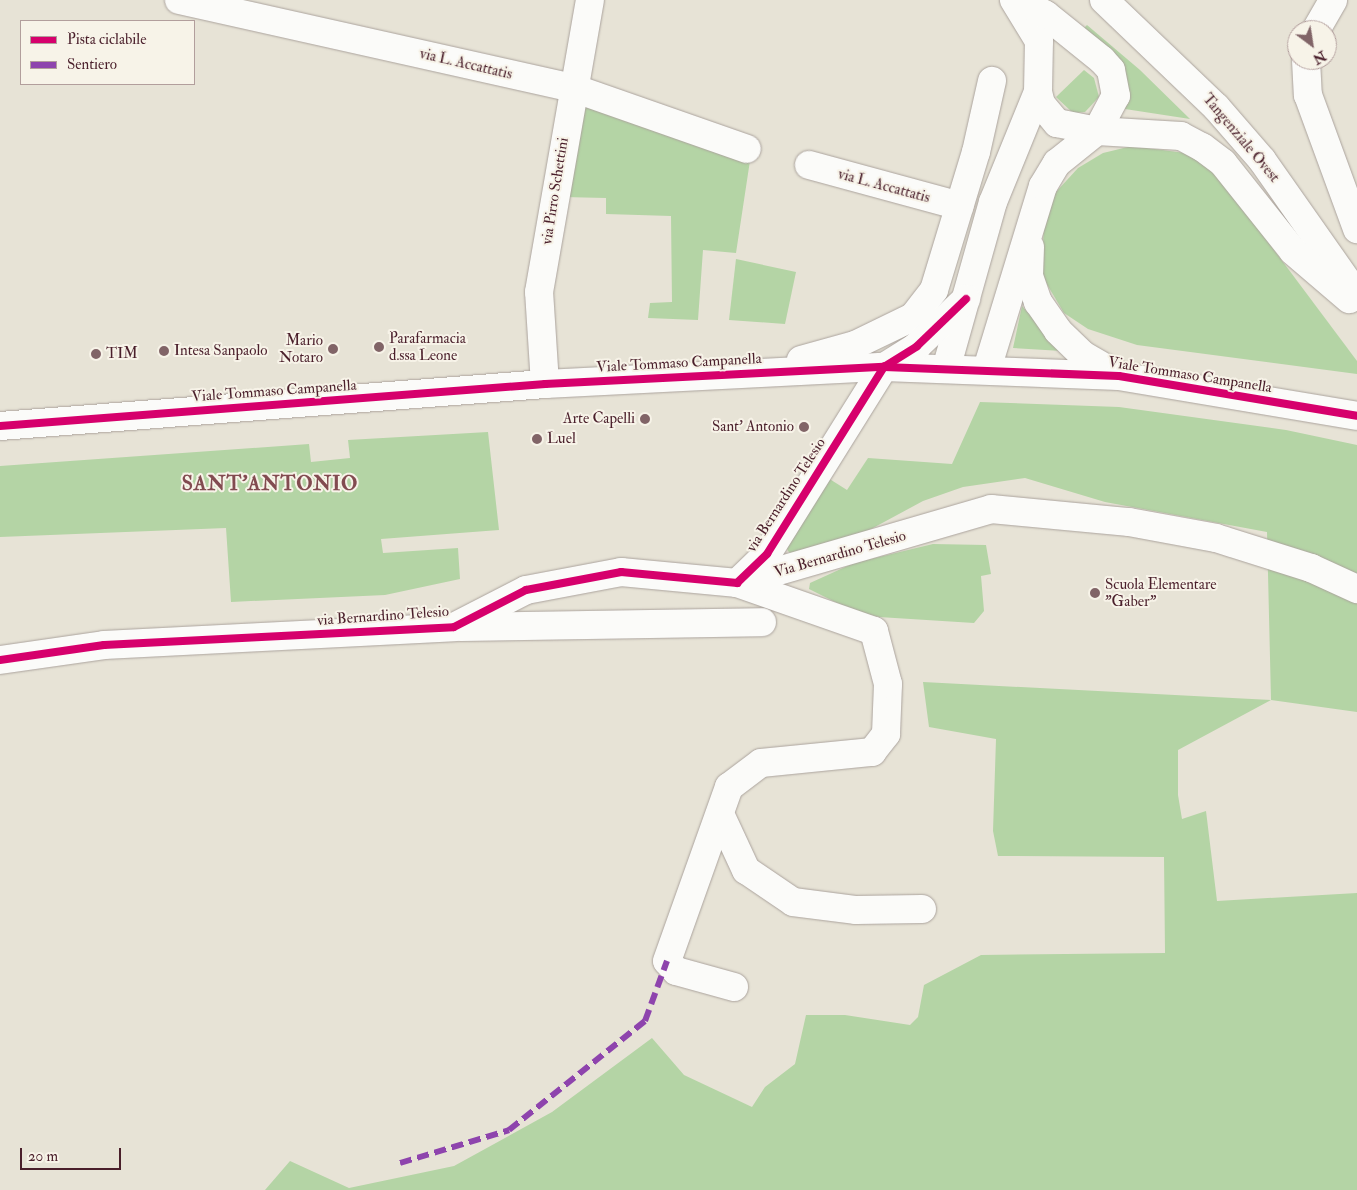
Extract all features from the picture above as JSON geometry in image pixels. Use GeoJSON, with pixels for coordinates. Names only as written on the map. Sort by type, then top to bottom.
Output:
{"type":"FeatureCollection","features":[{"type":"Feature","properties":{"kind":"main road","name":"via L. Accattatis"},"geometry":{"type":"LineString","coordinates":[[180,0],[572,88],[747,150]]}},
{"type":"Feature","properties":{"kind":"main road","name":"via Pirro Schettini"},"geometry":{"type":"LineString","coordinates":[[545,384],[539,292],[572,88],[590,0]]}},
{"type":"Feature","properties":{"kind":"main road"},"geometry":{"type":"LineString","coordinates":[[1014,0],[1039,41],[1038,92],[1041,104],[1057,123],[1097,131],[1164,134],[1202,147],[1223,163],[1292,250],[1357,307]]}},
{"type":"Feature","properties":{"kind":"main road"},"geometry":{"type":"LineString","coordinates":[[987,369],[1032,213],[1057,162],[1097,131],[1116,96],[1111,70],[1046,15],[1020,0]]}},
{"type":"Feature","properties":{"kind":"main road","name":"Tangenziale Ovest"},"geometry":{"type":"LineString","coordinates":[[1104,0],[1216,106],[1262,160],[1357,295]]}},
{"type":"Feature","properties":{"kind":"main road"},"geometry":{"type":"LineString","coordinates":[[1322,20],[1333,0]]}},
{"type":"Feature","properties":{"kind":"main road"},"geometry":{"type":"LineString","coordinates":[[1307,70],[1308,95],[1357,229]]}},
{"type":"Feature","properties":{"kind":"main road"},"geometry":{"type":"LineString","coordinates":[[751,374],[855,345],[913,317],[934,290],[960,206],[992,81]]}},
{"type":"Feature","properties":{"kind":"main road"},"geometry":{"type":"LineString","coordinates":[[946,368],[993,202],[1038,92]]}},
{"type":"Feature","properties":{"kind":"main road","name":"via L. Accattatis"},"geometry":{"type":"LineString","coordinates":[[809,166],[960,206]]}},
{"type":"Feature","properties":{"kind":"main road"},"geometry":{"type":"LineString","coordinates":[[1032,213],[1029,276],[1038,302],[1058,331],[1083,354],[1120,376]]}},
{"type":"Feature","properties":{"kind":"main road"},"geometry":{"type":"LineString","coordinates":[[884,367],[917,346],[966,299]]}},
{"type":"Feature","properties":{"kind":"main road","name":"Viale Tommaso Campanella"},"geometry":{"type":"LineString","coordinates":[[0,426],[545,384],[884,367],[987,369],[1120,376],[1357,416]]}},
{"type":"Feature","properties":{"kind":"main road","name":"via Bernardino Telesio"},"geometry":{"type":"LineString","coordinates":[[0,660],[104,645],[454,627],[526,590],[621,572],[737,583],[767,554],[884,367]]}},
{"type":"Feature","properties":{"kind":"main road","name":"Via Bernardino Telesio"},"geometry":{"type":"LineString","coordinates":[[737,583],[991,508],[1129,522],[1216,538],[1311,568],[1357,589]]}},
{"type":"Feature","properties":{"kind":"main road","name":"Via Bernardino Telesio"},"geometry":{"type":"LineString","coordinates":[[734,988],[676,971],[667,961],[729,787],[762,763],[872,752],[886,734],[888,684],[874,631],[737,583]]}},
{"type":"Feature","properties":{"kind":"main road"},"geometry":{"type":"LineString","coordinates":[[454,627],[762,622]]}},
{"type":"Feature","properties":{"kind":"main road"},"geometry":{"type":"LineString","coordinates":[[720,814],[746,870],[793,902],[856,910],[922,910]]}},
{"type":"Feature","properties":{"kind":"green space"},"geometry":{"type":"Polygon","coordinates":[[[1087,25],[1140,70],[1190,119],[1125,109],[1126,78],[1115,53],[1084,28],[1087,25]]]}},
{"type":"Feature","properties":{"kind":"green space"},"geometry":{"type":"Polygon","coordinates":[[[1084,70],[1094,78],[1099,97],[1085,112],[1073,113],[1056,97],[1084,70]]]}},
{"type":"Feature","properties":{"kind":"green space"},"geometry":{"type":"Polygon","coordinates":[[[580,103],[751,154],[736,253],[703,250],[698,320],[648,318],[650,303],[672,302],[671,216],[606,214],[606,198],[563,197],[580,103]]]}},
{"type":"Feature","properties":{"kind":"green space"},"geometry":{"type":"Polygon","coordinates":[[[1132,146],[1185,153],[1215,171],[1357,361],[1357,374],[1137,345],[1088,329],[1064,313],[1042,276],[1044,219],[1056,192],[1078,168],[1103,153],[1132,146]]]}},
{"type":"Feature","properties":{"kind":"green space"},"geometry":{"type":"Polygon","coordinates":[[[736,259],[796,272],[785,324],[729,320],[736,259]]]}},
{"type":"Feature","properties":{"kind":"green space"},"geometry":{"type":"Polygon","coordinates":[[[1022,306],[1062,351],[1013,348],[1022,306]]]}},
{"type":"Feature","properties":{"kind":"green space"},"geometry":{"type":"Polygon","coordinates":[[[980,402],[1119,407],[1286,430],[1357,445],[1357,712],[1271,700],[1267,532],[1105,502],[1025,478],[963,487],[923,501],[860,535],[792,555],[788,551],[786,546],[828,478],[847,490],[868,458],[952,464],[980,402]]]}},
{"type":"Feature","properties":{"kind":"green space"},"geometry":{"type":"Polygon","coordinates":[[[488,432],[499,530],[381,539],[383,553],[458,548],[460,579],[385,595],[231,602],[226,528],[0,537],[0,466],[309,444],[311,462],[350,458],[348,440],[488,432]]]}},
{"type":"Feature","properties":{"kind":"green space"},"geometry":{"type":"Polygon","coordinates":[[[933,544],[986,545],[991,574],[981,576],[984,611],[974,623],[879,617],[853,611],[809,589],[810,583],[854,563],[933,544]]]}},
{"type":"Feature","properties":{"kind":"green space"},"geometry":{"type":"Polygon","coordinates":[[[923,682],[1271,700],[1178,750],[1178,795],[1182,819],[1206,811],[1217,901],[1357,893],[1357,1190],[265,1190],[290,1161],[349,1188],[454,1166],[552,1112],[652,1038],[684,1075],[752,1107],[765,1087],[795,1064],[806,1015],[845,1015],[910,1025],[918,1017],[924,985],[981,955],[1165,953],[1164,857],[998,856],[993,831],[996,739],[929,727],[923,682]]]}},
{"type":"Feature","properties":{"kind":"marked path"},"geometry":{"type":"LineString","coordinates":[[400,1163],[509,1130],[645,1021],[667,961]]}},
{"type":"Feature","properties":{"kind":"cycle path"},"geometry":{"type":"LineString","coordinates":[[0,660],[104,645],[454,627],[526,590],[621,572],[737,583],[767,554],[884,367],[917,346],[966,299]]}},
{"type":"Feature","properties":{"kind":"cycle path"},"geometry":{"type":"LineString","coordinates":[[0,426],[545,384],[884,367],[1119,376],[1357,416]]}},
{"type":"Feature","properties":{"kind":"place","name":"Parafarmacia d.ssa Leone"},"geometry":{"type":"Point","coordinates":[379,347]}},
{"type":"Feature","properties":{"kind":"place","name":"Mario Notaro"},"geometry":{"type":"Point","coordinates":[333,349]}},
{"type":"Feature","properties":{"kind":"place","name":"Intesa Sanpaolo"},"geometry":{"type":"Point","coordinates":[164,351]}},
{"type":"Feature","properties":{"kind":"place","name":"TIM"},"geometry":{"type":"Point","coordinates":[96,354]}},
{"type":"Feature","properties":{"kind":"place","name":"Arte Capelli"},"geometry":{"type":"Point","coordinates":[645,419]}},
{"type":"Feature","properties":{"kind":"place","name":"Sant' Antonio"},"geometry":{"type":"Point","coordinates":[804,427]}},
{"type":"Feature","properties":{"kind":"place","name":"Luel"},"geometry":{"type":"Point","coordinates":[537,439]}},
{"type":"Feature","properties":{"kind":"place","name":"Scuola Elementare \"Gaber\""},"geometry":{"type":"Point","coordinates":[1095,593]}},
{"type":"Feature","properties":{"kind":"district","name":"SANT'ANTONIO"},"geometry":{"type":"Point","coordinates":[270,483]}}]}
